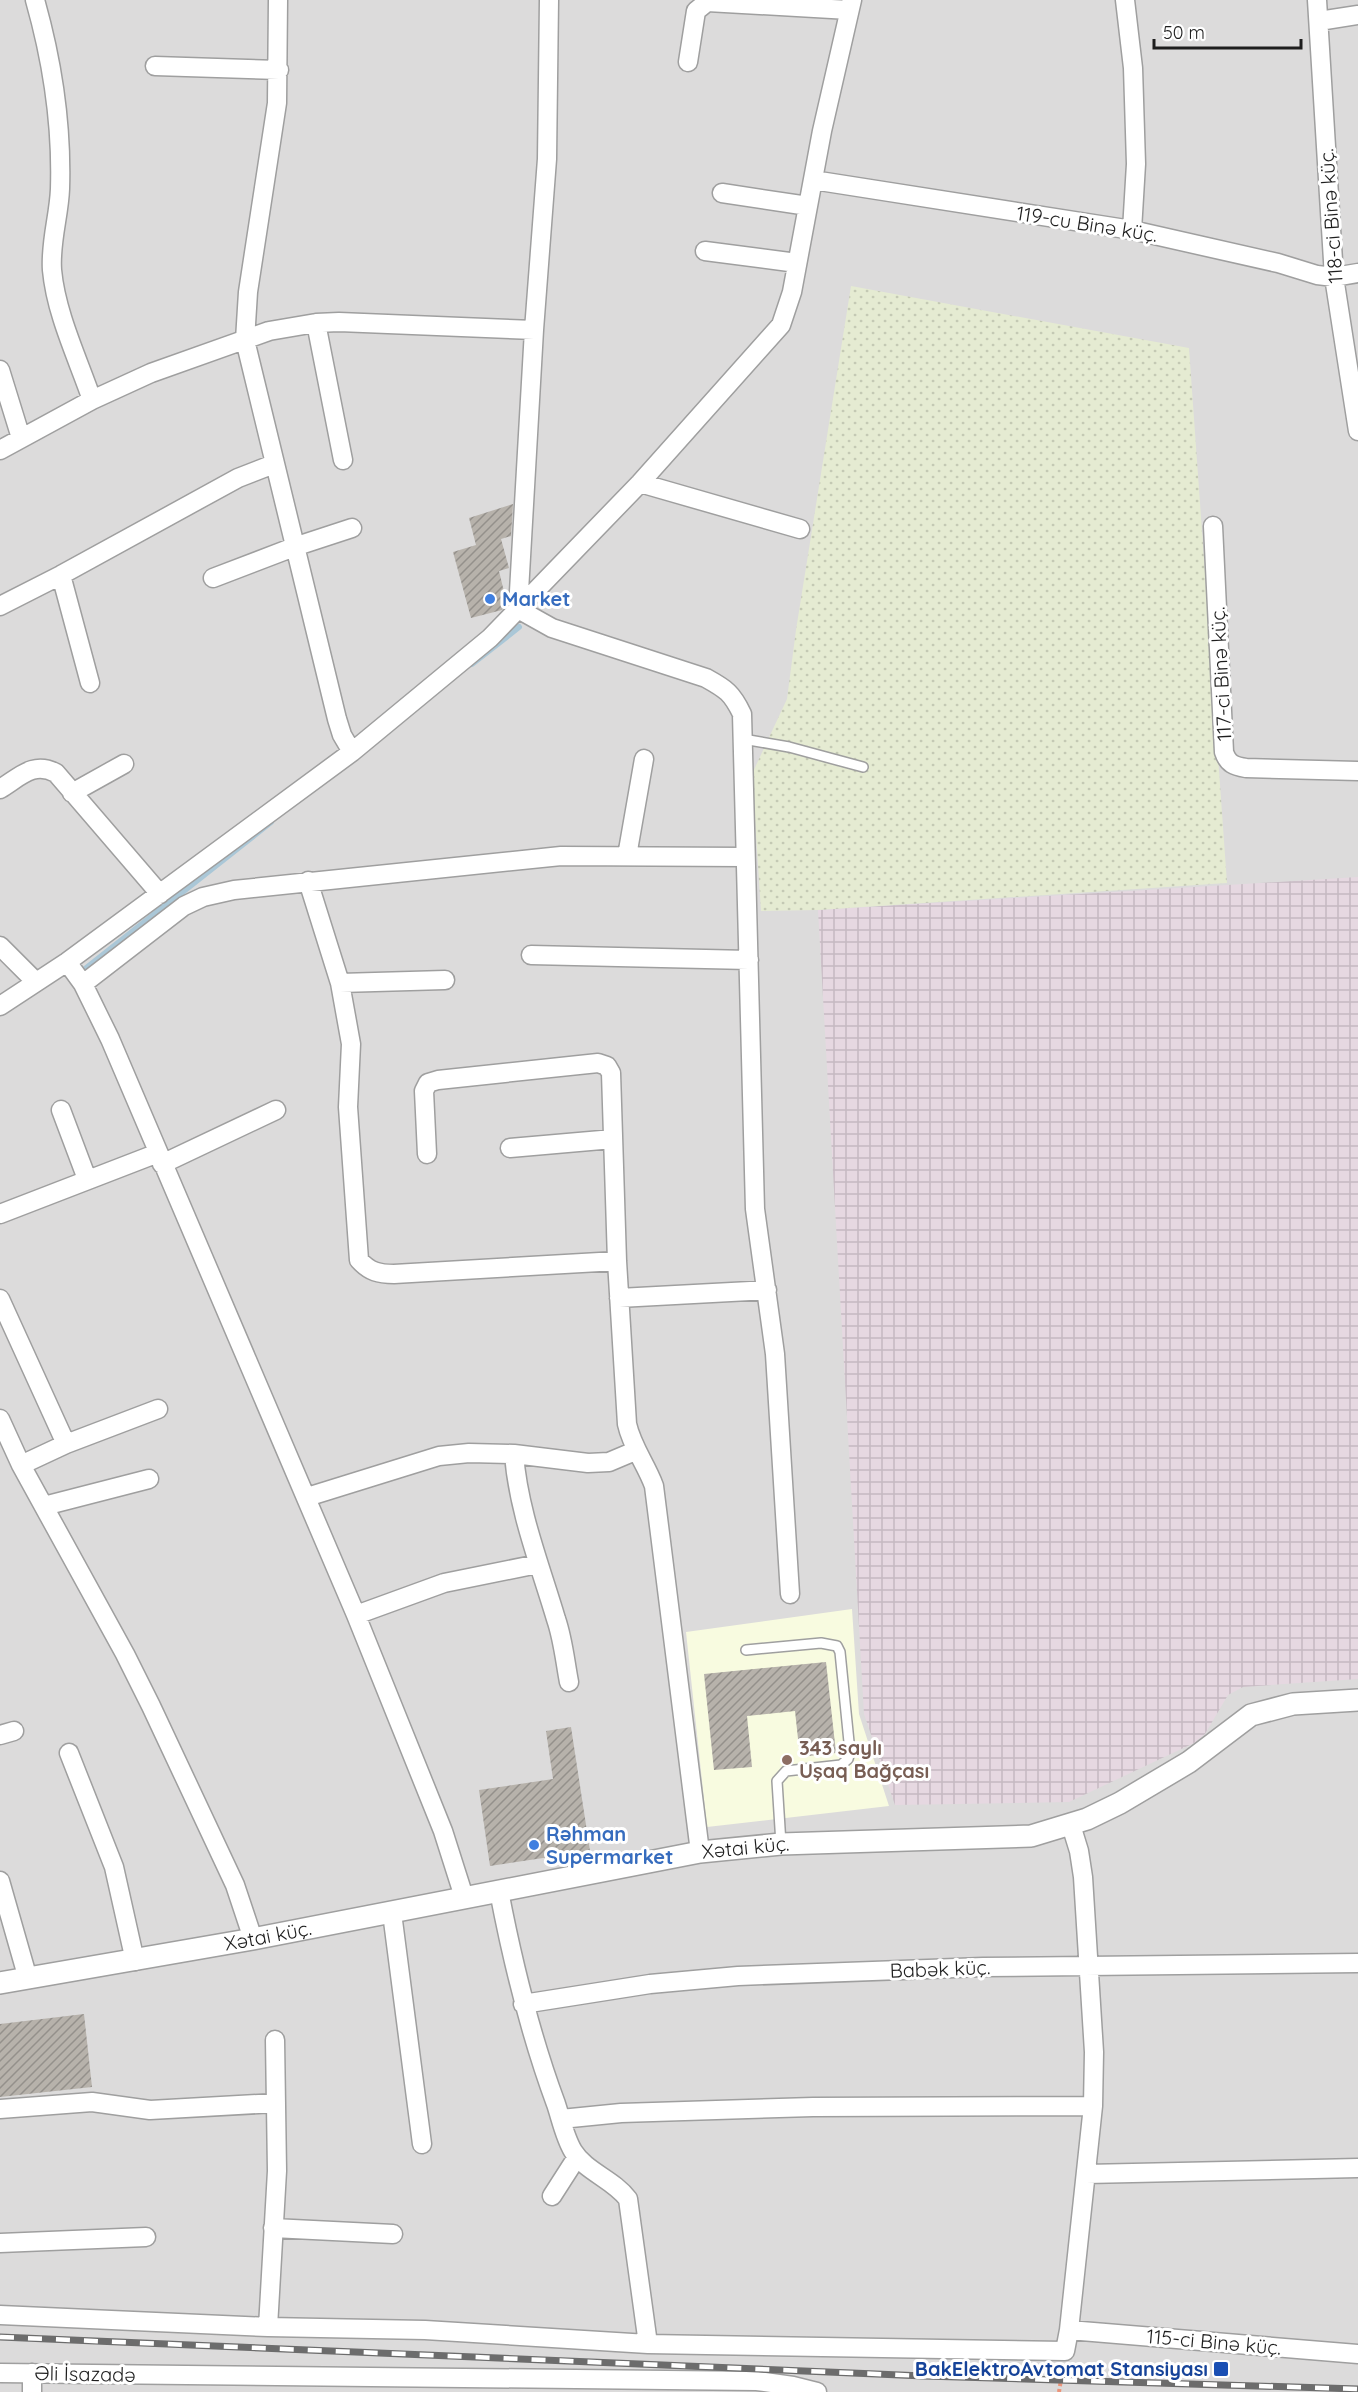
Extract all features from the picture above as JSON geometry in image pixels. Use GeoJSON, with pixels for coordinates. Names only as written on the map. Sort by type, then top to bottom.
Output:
{"type":"FeatureCollection","features":[{"type":"Feature","properties":{"kind":"street"},"geometry":{"type":"LineString","coordinates":[[35,0],[48,56],[60,157],[60,192],[51,248],[53,273],[59,305],[92,400]]}},
{"type":"Feature","properties":{"kind":"street"},"geometry":{"type":"LineString","coordinates":[[278,0],[277,103],[248,292],[245,340],[337,719],[342,735],[352,752]]}},
{"type":"Feature","properties":{"kind":"street"},"geometry":{"type":"LineString","coordinates":[[518,609],[522,574],[534,330],[547,159],[549,0]]}},
{"type":"Feature","properties":{"kind":"street"},"geometry":{"type":"LineString","coordinates":[[1125,0],[1133,68],[1136,164],[1132,230]]}},
{"type":"Feature","properties":{"kind":"street","name":"118-ci Binə küç."},"geometry":{"type":"LineString","coordinates":[[1317,0],[1334,277],[1358,431]]}},
{"type":"Feature","properties":{"kind":"street"},"geometry":{"type":"LineString","coordinates":[[0,1006],[67,962],[352,752],[490,638],[640,483],[781,325],[792,292],[850,5],[707,2],[696,10],[687,62]]}},
{"type":"Feature","properties":{"kind":"street"},"geometry":{"type":"LineString","coordinates":[[1319,21],[1358,15]]}},
{"type":"Feature","properties":{"kind":"street"},"geometry":{"type":"LineString","coordinates":[[155,66],[279,70]]}},
{"type":"Feature","properties":{"kind":"street","name":"119-cu Binə küç."},"geometry":{"type":"LineString","coordinates":[[813,180],[1132,230],[1226,250],[1317,275],[1334,277],[1358,273]]}},
{"type":"Feature","properties":{"kind":"street"},"geometry":{"type":"LineString","coordinates":[[722,193],[808,206]]}},
{"type":"Feature","properties":{"kind":"street"},"geometry":{"type":"LineString","coordinates":[[705,251],[797,263]]}},
{"type":"Feature","properties":{"kind":"street"},"geometry":{"type":"LineString","coordinates":[[0,450],[92,400],[151,373],[269,331],[316,323],[339,322],[534,330]]}},
{"type":"Feature","properties":{"kind":"street"},"geometry":{"type":"LineString","coordinates":[[316,323],[343,460]]}},
{"type":"Feature","properties":{"kind":"street"},"geometry":{"type":"LineString","coordinates":[[0,370],[21,438]]}},
{"type":"Feature","properties":{"kind":"street"},"geometry":{"type":"LineString","coordinates":[[0,606],[238,478],[274,464]]}},
{"type":"Feature","properties":{"kind":"street"},"geometry":{"type":"LineString","coordinates":[[640,483],[800,529]]}},
{"type":"Feature","properties":{"kind":"street","name":"117-ci Binə küç."},"geometry":{"type":"LineString","coordinates":[[1213,526],[1224,752],[1227,760],[1234,766],[1246,768],[1358,771]]}},
{"type":"Feature","properties":{"kind":"street"},"geometry":{"type":"LineString","coordinates":[[213,578],[352,528]]}},
{"type":"Feature","properties":{"kind":"street"},"geometry":{"type":"LineString","coordinates":[[61,575],[90,683]]}},
{"type":"Feature","properties":{"kind":"street"},"geometry":{"type":"LineString","coordinates":[[518,609],[552,628],[706,678],[725,688],[735,699],[742,714],[754,1209],[775,1354],[790,1594]]}},
{"type":"Feature","properties":{"kind":"street"},"geometry":{"type":"LineString","coordinates":[[627,856],[644,759]]}},
{"type":"Feature","properties":{"kind":"street"},"geometry":{"type":"LineString","coordinates":[[72,793],[124,764]]}},
{"type":"Feature","properties":{"kind":"street"},"geometry":{"type":"LineString","coordinates":[[0,789],[34,768],[45,768],[56,773],[160,894]]}},
{"type":"Feature","properties":{"kind":"street"},"geometry":{"type":"LineString","coordinates":[[83,984],[184,906],[203,897],[234,890],[514,859],[561,856],[744,857]]}},
{"type":"Feature","properties":{"kind":"street"},"geometry":{"type":"LineString","coordinates":[[308,881],[340,983],[352,1057],[348,1107],[359,1260],[366,1268],[378,1274],[617,1261]]}},
{"type":"Feature","properties":{"kind":"street"},"geometry":{"type":"LineString","coordinates":[[0,946],[36,982]]}},
{"type":"Feature","properties":{"kind":"street"},"geometry":{"type":"LineString","coordinates":[[531,955],[748,960]]}},
{"type":"Feature","properties":{"kind":"street"},"geometry":{"type":"LineString","coordinates":[[67,962],[83,984],[110,1040],[307,1497],[442,1832],[464,1897]]}},
{"type":"Feature","properties":{"kind":"street"},"geometry":{"type":"LineString","coordinates":[[340,983],[445,980]]}},
{"type":"Feature","properties":{"kind":"street"},"geometry":{"type":"LineString","coordinates":[[427,1154],[424,1091],[428,1083],[438,1080],[598,1063],[607,1066],[611,1073],[617,1261],[627,1424],[636,1451],[648,1468],[654,1486],[700,1852]]}},
{"type":"Feature","properties":{"kind":"street"},"geometry":{"type":"LineString","coordinates":[[61,1110],[87,1179]]}},
{"type":"Feature","properties":{"kind":"street"},"geometry":{"type":"LineString","coordinates":[[0,1214],[87,1179],[160,1158],[276,1110]]}},
{"type":"Feature","properties":{"kind":"street"},"geometry":{"type":"LineString","coordinates":[[510,1148],[613,1139]]}},
{"type":"Feature","properties":{"kind":"street"},"geometry":{"type":"LineString","coordinates":[[619,1298],[767,1290]]}},
{"type":"Feature","properties":{"kind":"street"},"geometry":{"type":"LineString","coordinates":[[0,1299],[66,1444]]}},
{"type":"Feature","properties":{"kind":"street"},"geometry":{"type":"LineString","coordinates":[[21,1465],[66,1444],[158,1409]]}},
{"type":"Feature","properties":{"kind":"street"},"geometry":{"type":"LineString","coordinates":[[0,1419],[21,1465],[125,1654],[151,1707],[235,1885],[253,1940]]}},
{"type":"Feature","properties":{"kind":"street"},"geometry":{"type":"LineString","coordinates":[[307,1497],[439,1456],[469,1453],[514,1454],[588,1463],[609,1462],[636,1451]]}},
{"type":"Feature","properties":{"kind":"street"},"geometry":{"type":"LineString","coordinates":[[514,1454],[517,1483],[538,1564],[557,1622],[569,1682]]}},
{"type":"Feature","properties":{"kind":"street"},"geometry":{"type":"LineString","coordinates":[[44,1506],[149,1479]]}},
{"type":"Feature","properties":{"kind":"street"},"geometry":{"type":"LineString","coordinates":[[356,1615],[444,1583],[538,1564]]}},
{"type":"Feature","properties":{"kind":"street","name":"Xətai küç."},"geometry":{"type":"LineString","coordinates":[[0,1983],[253,1940],[700,1852],[781,1844],[1023,1836],[1049,1832],[1071,1825],[1120,1803],[1164,1778],[1251,1715],[1293,1704],[1358,1700]]}},
{"type":"Feature","properties":{"kind":"street"},"geometry":{"type":"LineString","coordinates":[[69,1753],[114,1867],[135,1961]]}},
{"type":"Feature","properties":{"kind":"street"},"geometry":{"type":"LineString","coordinates":[[0,2315],[268,2327],[425,2330],[648,2344],[1065,2351],[1093,2106],[1094,2052],[1083,1877],[1079,1851],[1071,1825]]}},
{"type":"Feature","properties":{"kind":"street"},"geometry":{"type":"LineString","coordinates":[[0,1881],[28,1979]]}},
{"type":"Feature","properties":{"kind":"street"},"geometry":{"type":"LineString","coordinates":[[499,1891],[523,2004],[540,2062],[572,2150],[577,2157],[620,2189],[628,2199],[648,2344]]}},
{"type":"Feature","properties":{"kind":"street"},"geometry":{"type":"LineString","coordinates":[[392,1913],[422,2144]]}},
{"type":"Feature","properties":{"kind":"street","name":"Babək küç."},"geometry":{"type":"LineString","coordinates":[[523,2004],[650,1984],[738,1976],[1090,1965],[1358,1963]]}},
{"type":"Feature","properties":{"kind":"street"},"geometry":{"type":"LineString","coordinates":[[268,2327],[277,2171],[275,2040]]}},
{"type":"Feature","properties":{"kind":"street"},"geometry":{"type":"LineString","coordinates":[[0,2109],[92,2102],[150,2110],[276,2103]]}},
{"type":"Feature","properties":{"kind":"street"},"geometry":{"type":"LineString","coordinates":[[561,2119],[621,2113],[813,2107],[1093,2106]]}},
{"type":"Feature","properties":{"kind":"street"},"geometry":{"type":"LineString","coordinates":[[552,2196],[577,2157]]}},
{"type":"Feature","properties":{"kind":"street"},"geometry":{"type":"LineString","coordinates":[[1086,2174],[1358,2168]]}},
{"type":"Feature","properties":{"kind":"street"},"geometry":{"type":"LineString","coordinates":[[273,2228],[393,2234]]}},
{"type":"Feature","properties":{"kind":"street"},"geometry":{"type":"LineString","coordinates":[[0,2243],[146,2237]]}},
{"type":"Feature","properties":{"kind":"street","name":"115-ci Binə küç."},"geometry":{"type":"LineString","coordinates":[[1069,2330],[1358,2354]]}},
{"type":"Feature","properties":{"kind":"street","name":"Əli İsazadə"},"geometry":{"type":"LineString","coordinates":[[0,2373],[32,2373],[147,2384],[703,2386],[765,2382],[817,2392]]}},
{"type":"Feature","properties":{"kind":"street"},"geometry":{"type":"LineString","coordinates":[[32,2373],[32,2392]]}},
{"type":"Feature","properties":{"kind":"lane"},"geometry":{"type":"LineString","coordinates":[[743,739],[789,747],[863,767]]}},
{"type":"Feature","properties":{"kind":"lane"},"geometry":{"type":"LineString","coordinates":[[746,1650],[821,1643],[837,1646],[840,1652],[850,1752],[848,1759],[841,1765],[786,1771],[781,1774],[777,1781],[781,1844]]}},
{"type":"Feature","properties":{"kind":"shaded area"},"geometry":{"type":"Polygon","coordinates":[[[0,0],[1358,0],[1358,2392],[0,2392],[0,0]]]}},
{"type":"Feature","properties":{"kind":"shaded area"},"geometry":{"type":"Polygon","coordinates":[[[851,286],[1189,348],[1227,883],[818,910],[761,911],[752,774],[787,699],[851,286]]]}},
{"type":"Feature","properties":{"kind":"shaded area"},"geometry":{"type":"Polygon","coordinates":[[[1358,877],[1358,1679],[1243,1687],[1228,1695],[1205,1734],[1194,1743],[1069,1802],[895,1805],[864,1714],[818,910],[1358,877]]]}},
{"type":"Feature","properties":{"kind":"shaded area","name":"343 saylı Uşaq Bağçası"},"geometry":{"type":"Polygon","coordinates":[[[852,1609],[859,1714],[889,1806],[707,1827],[686,1632],[852,1609]]]}},
{"type":"Feature","properties":{"kind":"building"},"geometry":{"type":"Polygon","coordinates":[[[513,504],[511,536],[501,539],[509,568],[499,571],[507,604],[502,610],[471,618],[453,552],[476,545],[469,518],[513,504]]]}},
{"type":"Feature","properties":{"kind":"building"},"geometry":{"type":"Polygon","coordinates":[[[826,1662],[836,1753],[800,1757],[795,1711],[747,1716],[752,1767],[714,1770],[704,1674],[826,1662]]]}},
{"type":"Feature","properties":{"kind":"building"},"geometry":{"type":"Polygon","coordinates":[[[571,1727],[590,1851],[490,1866],[479,1790],[553,1779],[546,1731],[571,1727]]]}},
{"type":"Feature","properties":{"kind":"building"},"geometry":{"type":"Polygon","coordinates":[[[84,2014],[92,2087],[0,2097],[0,2024],[84,2014]]]}},
{"type":"Feature","properties":{"kind":"waterway"},"geometry":{"type":"LineString","coordinates":[[472,664],[519,627]]}},
{"type":"Feature","properties":{"kind":"waterway"},"geometry":{"type":"LineString","coordinates":[[85,969],[271,822]]}},
{"type":"Feature","properties":{"kind":"railway"},"geometry":{"type":"LineString","coordinates":[[0,2337],[924,2376],[1358,2389]]}},
{"type":"Feature","properties":{"kind":"place","name":"Market"},"geometry":{"type":"Point","coordinates":[490,599]}},
{"type":"Feature","properties":{"kind":"place","name":"343 saylı Uşaq Bağçası"},"geometry":{"type":"Point","coordinates":[787,1760]}},
{"type":"Feature","properties":{"kind":"place","name":"Rəhman Supermarket"},"geometry":{"type":"Point","coordinates":[534,1845]}},
{"type":"Feature","properties":{"kind":"place","name":"BakElektroAvtomat Stansiyası"},"geometry":{"type":"Point","coordinates":[1221,2369]}}]}
